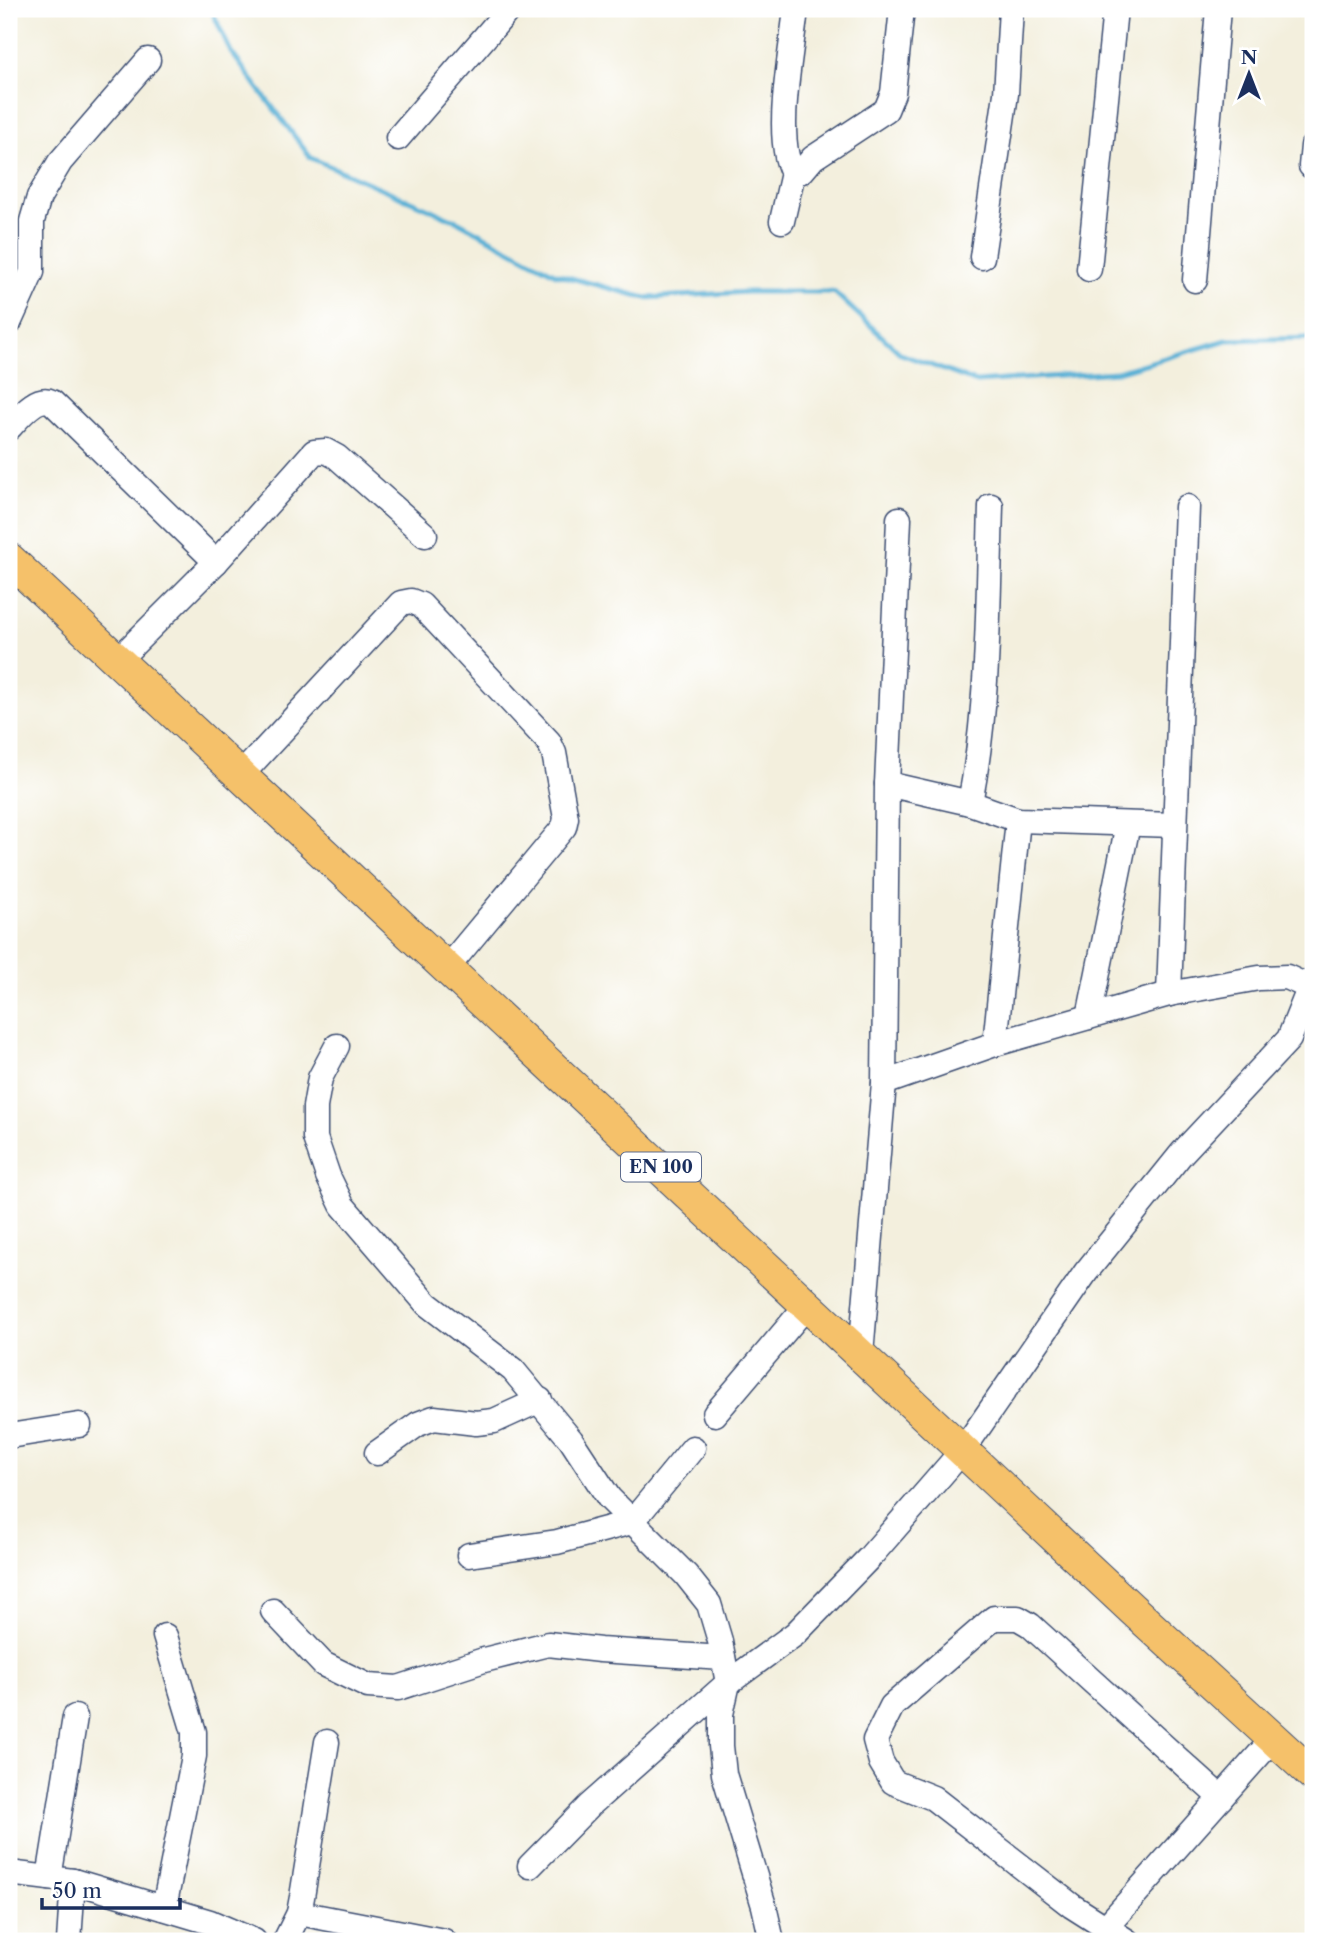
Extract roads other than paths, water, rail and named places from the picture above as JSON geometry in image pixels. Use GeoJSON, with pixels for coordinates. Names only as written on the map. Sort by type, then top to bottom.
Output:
{"type":"FeatureCollection","features":[{"type":"Feature","properties":{"kind":"main road","name":"EN 100"},"geometry":{"type":"LineString","coordinates":[[9,559],[1134,1611],[1313,1775]]}},
{"type":"Feature","properties":{"kind":"street"},"geometry":{"type":"LineString","coordinates":[[398,138],[509,9]]}},
{"type":"Feature","properties":{"kind":"street"},"geometry":{"type":"LineString","coordinates":[[782,222],[793,173],[786,161],[784,121],[796,9]]}},
{"type":"Feature","properties":{"kind":"street"},"geometry":{"type":"LineString","coordinates":[[793,173],[802,171],[813,158],[886,110],[892,93],[902,9]]}},
{"type":"Feature","properties":{"kind":"street"},"geometry":{"type":"LineString","coordinates":[[982,257],[1006,94],[1011,9]]}},
{"type":"Feature","properties":{"kind":"street"},"geometry":{"type":"LineString","coordinates":[[1089,269],[1115,9]]}},
{"type":"Feature","properties":{"kind":"street"},"geometry":{"type":"LineString","coordinates":[[1195,280],[1218,9]]}},
{"type":"Feature","properties":{"kind":"street"},"geometry":{"type":"LineString","coordinates":[[9,323],[32,272],[32,221],[39,197],[60,162],[148,60]]}},
{"type":"Feature","properties":{"kind":"street"},"geometry":{"type":"LineString","coordinates":[[13,414],[39,400],[52,402],[216,562]]}},
{"type":"Feature","properties":{"kind":"street"},"geometry":{"type":"LineString","coordinates":[[117,661],[216,562],[314,452],[326,451],[337,457],[425,535]]}},
{"type":"Feature","properties":{"kind":"street"},"geometry":{"type":"LineString","coordinates":[[970,803],[979,757],[985,685],[991,506]]}},
{"type":"Feature","properties":{"kind":"street"},"geometry":{"type":"LineString","coordinates":[[1169,994],[1187,507]]}},
{"type":"Feature","properties":{"kind":"street"},"geometry":{"type":"LineString","coordinates":[[861,1354],[884,1083],[887,784],[899,519]]}},
{"type":"Feature","properties":{"kind":"street"},"geometry":{"type":"LineString","coordinates":[[240,776],[401,603],[411,601],[421,605],[549,742],[554,753],[566,818],[564,827],[447,968]]}},
{"type":"Feature","properties":{"kind":"street"},"geometry":{"type":"LineString","coordinates":[[887,784],[970,803],[1018,820],[1174,825]]}},
{"type":"Feature","properties":{"kind":"street"},"geometry":{"type":"LineString","coordinates":[[995,1044],[1018,820]]}},
{"type":"Feature","properties":{"kind":"street"},"geometry":{"type":"LineString","coordinates":[[1089,1017],[1128,824]]}},
{"type":"Feature","properties":{"kind":"street"},"geometry":{"type":"LineString","coordinates":[[530,1866],[590,1805],[728,1683],[795,1634],[869,1558],[962,1450],[1086,1272],[1182,1153],[1289,1038],[1312,985],[1287,977],[1259,978],[1169,994],[995,1044],[884,1083]]}},
{"type":"Feature","properties":{"kind":"street"},"geometry":{"type":"LineString","coordinates":[[337,1046],[320,1078],[315,1107],[315,1138],[328,1176],[342,1205],[428,1304],[513,1370],[571,1440],[609,1498],[686,1575],[709,1604],[728,1683],[721,1714],[724,1774],[772,1941]]}},
{"type":"Feature","properties":{"kind":"street"},"geometry":{"type":"LineString","coordinates":[[715,1414],[808,1304]]}},
{"type":"Feature","properties":{"kind":"street"},"geometry":{"type":"LineString","coordinates":[[377,1453],[418,1424],[434,1418],[475,1423],[494,1421],[540,1400]]}},
{"type":"Feature","properties":{"kind":"street"},"geometry":{"type":"LineString","coordinates":[[9,1436],[79,1425]]}},
{"type":"Feature","properties":{"kind":"street"},"geometry":{"type":"LineString","coordinates":[[469,1555],[557,1542],[632,1522],[693,1448]]}},
{"type":"Feature","properties":{"kind":"street"},"geometry":{"type":"LineString","coordinates":[[273,1611],[323,1664],[368,1686],[398,1688],[484,1660],[548,1644],[723,1658]]}},
{"type":"Feature","properties":{"kind":"street"},"geometry":{"type":"LineString","coordinates":[[1127,1941],[1072,1906],[933,1798],[892,1782],[881,1762],[875,1740],[892,1706],[994,1618],[1018,1618],[1030,1625],[1221,1798]]}},
{"type":"Feature","properties":{"kind":"street"},"geometry":{"type":"LineString","coordinates":[[164,1908],[194,1756],[194,1732],[165,1636]]}},
{"type":"Feature","properties":{"kind":"street"},"geometry":{"type":"LineString","coordinates":[[69,1941],[61,1880],[75,1717]]}},
{"type":"Feature","properties":{"kind":"street"},"geometry":{"type":"LineString","coordinates":[[1106,1927],[1275,1738]]}},
{"type":"Feature","properties":{"kind":"street"},"geometry":{"type":"LineString","coordinates":[[285,1941],[299,1913],[327,1742]]}},
{"type":"Feature","properties":{"kind":"street"},"geometry":{"type":"LineString","coordinates":[[9,1873],[61,1880],[164,1908],[210,1922],[254,1941]]}},
{"type":"Feature","properties":{"kind":"street"},"geometry":{"type":"LineString","coordinates":[[299,1913],[444,1941]]}},
{"type":"Feature","properties":{"kind":"waterway"},"geometry":{"type":"LineString","coordinates":[[211,9],[231,52],[311,158],[457,221],[556,274],[646,298],[747,292],[834,292],[901,354],[976,382],[1117,372],[1227,340],[1313,338]]}}]}
